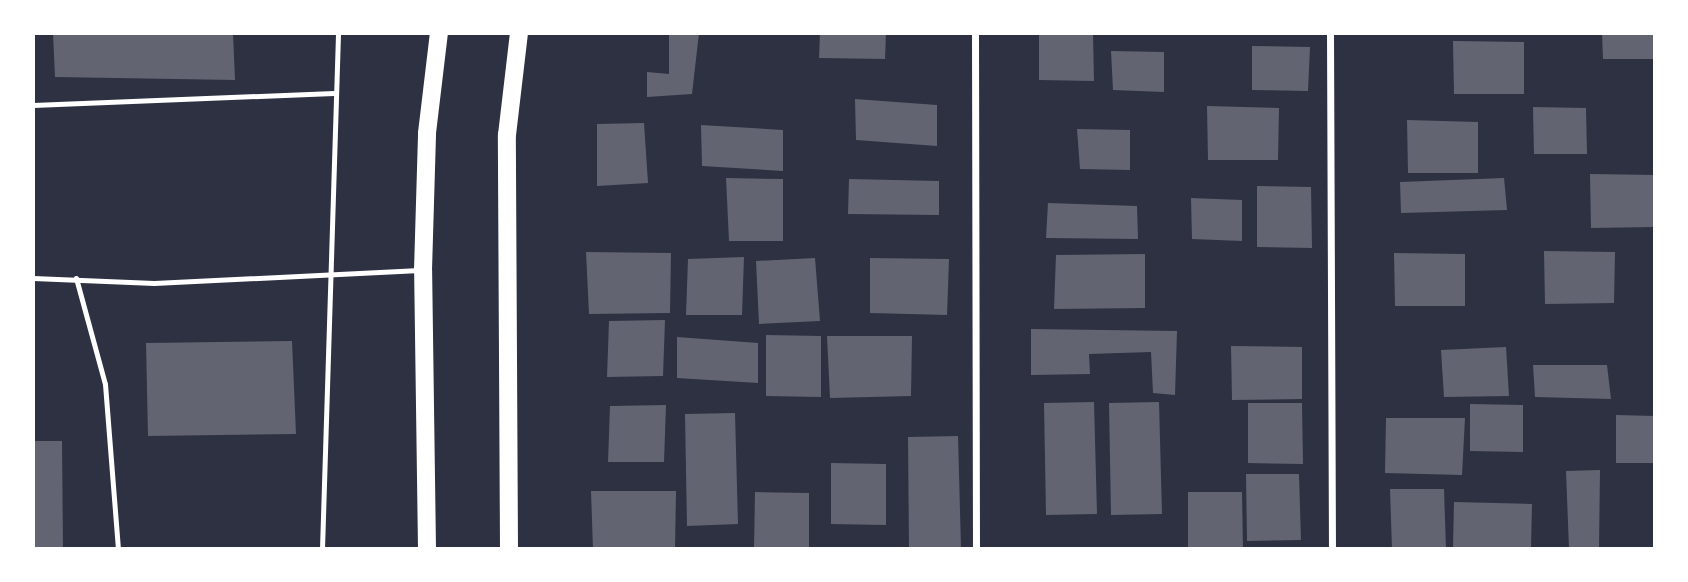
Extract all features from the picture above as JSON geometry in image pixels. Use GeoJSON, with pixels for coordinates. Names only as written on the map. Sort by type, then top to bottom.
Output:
{"type":"FeatureCollection","features":[{"type":"Feature","properties":{"kind":"main road"},"geometry":{"type":"LineString","coordinates":[[427,549],[423,270],[427,132],[439,33]]}},
{"type":"Feature","properties":{"kind":"main road"},"geometry":{"type":"LineString","coordinates":[[509,549],[507,135],[519,33]]}},
{"type":"Feature","properties":{"kind":"street"},"geometry":{"type":"LineString","coordinates":[[975,33],[976,549]]}},
{"type":"Feature","properties":{"kind":"street"},"geometry":{"type":"LineString","coordinates":[[1330,33],[1332,549]]}},
{"type":"Feature","properties":{"kind":"lane"},"geometry":{"type":"LineString","coordinates":[[323,549],[334,93],[338,33]]}},
{"type":"Feature","properties":{"kind":"lane"},"geometry":{"type":"LineString","coordinates":[[33,105],[334,93]]}},
{"type":"Feature","properties":{"kind":"lane"},"geometry":{"type":"LineString","coordinates":[[33,278],[154,283],[423,270]]}},
{"type":"Feature","properties":{"kind":"lane"},"geometry":{"type":"LineString","coordinates":[[76,278],[105,384],[118,549]]}},
{"type":"Feature","properties":{"kind":"building"},"geometry":{"type":"Polygon","coordinates":[[[53,33],[233,33],[235,80],[55,77],[53,33]]]}},
{"type":"Feature","properties":{"kind":"building"},"geometry":{"type":"Polygon","coordinates":[[[669,33],[699,33],[692,94],[647,97],[647,72],[669,74],[669,33]]]}},
{"type":"Feature","properties":{"kind":"building"},"geometry":{"type":"Polygon","coordinates":[[[820,33],[886,33],[885,59],[819,58],[820,33]]]}},
{"type":"Feature","properties":{"kind":"building"},"geometry":{"type":"Polygon","coordinates":[[[1039,33],[1093,33],[1094,81],[1039,80],[1039,33]]]}},
{"type":"Feature","properties":{"kind":"building"},"geometry":{"type":"Polygon","coordinates":[[[1602,33],[1655,33],[1655,59],[1603,59],[1602,33]]]}},
{"type":"Feature","properties":{"kind":"building"},"geometry":{"type":"Polygon","coordinates":[[[1453,41],[1524,42],[1524,94],[1454,94],[1453,41]]]}},
{"type":"Feature","properties":{"kind":"building"},"geometry":{"type":"Polygon","coordinates":[[[1252,46],[1310,47],[1308,91],[1252,90],[1252,46]]]}},
{"type":"Feature","properties":{"kind":"building"},"geometry":{"type":"Polygon","coordinates":[[[1111,51],[1164,52],[1164,92],[1113,90],[1111,51]]]}},
{"type":"Feature","properties":{"kind":"building"},"geometry":{"type":"Polygon","coordinates":[[[855,99],[937,105],[937,146],[856,140],[855,99]]]}},
{"type":"Feature","properties":{"kind":"building"},"geometry":{"type":"Polygon","coordinates":[[[1207,106],[1279,108],[1278,160],[1208,160],[1207,106]]]}},
{"type":"Feature","properties":{"kind":"building"},"geometry":{"type":"Polygon","coordinates":[[[1533,107],[1586,108],[1587,154],[1534,154],[1533,107]]]}},
{"type":"Feature","properties":{"kind":"building"},"geometry":{"type":"Polygon","coordinates":[[[1407,120],[1478,122],[1478,173],[1408,173],[1407,120]]]}},
{"type":"Feature","properties":{"kind":"building"},"geometry":{"type":"Polygon","coordinates":[[[644,123],[648,183],[597,186],[597,124],[644,123]]]}},
{"type":"Feature","properties":{"kind":"building"},"geometry":{"type":"Polygon","coordinates":[[[701,125],[783,130],[783,171],[702,166],[701,125]]]}},
{"type":"Feature","properties":{"kind":"building"},"geometry":{"type":"Polygon","coordinates":[[[1077,129],[1130,130],[1130,170],[1080,169],[1077,129]]]}},
{"type":"Feature","properties":{"kind":"building"},"geometry":{"type":"Polygon","coordinates":[[[1590,174],[1655,175],[1655,227],[1591,228],[1590,174]]]}},
{"type":"Feature","properties":{"kind":"building"},"geometry":{"type":"Polygon","coordinates":[[[726,178],[783,179],[783,241],[729,241],[726,178]]]}},
{"type":"Feature","properties":{"kind":"building"},"geometry":{"type":"Polygon","coordinates":[[[1504,178],[1507,210],[1401,213],[1400,182],[1504,178]]]}},
{"type":"Feature","properties":{"kind":"building"},"geometry":{"type":"Polygon","coordinates":[[[849,179],[939,181],[939,215],[848,214],[849,179]]]}},
{"type":"Feature","properties":{"kind":"building"},"geometry":{"type":"Polygon","coordinates":[[[1257,186],[1311,187],[1312,248],[1257,247],[1257,186]]]}},
{"type":"Feature","properties":{"kind":"building"},"geometry":{"type":"Polygon","coordinates":[[[1191,198],[1242,200],[1242,241],[1192,239],[1191,198]]]}},
{"type":"Feature","properties":{"kind":"building"},"geometry":{"type":"Polygon","coordinates":[[[1048,203],[1137,206],[1138,239],[1046,238],[1048,203]]]}},
{"type":"Feature","properties":{"kind":"building"},"geometry":{"type":"Polygon","coordinates":[[[1544,251],[1615,252],[1614,303],[1545,304],[1544,251]]]}},
{"type":"Feature","properties":{"kind":"building"},"geometry":{"type":"Polygon","coordinates":[[[586,252],[671,253],[670,313],[589,314],[586,252]]]}},
{"type":"Feature","properties":{"kind":"building"},"geometry":{"type":"Polygon","coordinates":[[[1394,253],[1465,254],[1465,306],[1395,306],[1394,253]]]}},
{"type":"Feature","properties":{"kind":"building"},"geometry":{"type":"Polygon","coordinates":[[[1145,254],[1145,308],[1054,309],[1056,255],[1145,254]]]}},
{"type":"Feature","properties":{"kind":"building"},"geometry":{"type":"Polygon","coordinates":[[[744,257],[742,315],[686,315],[688,259],[744,257]]]}},
{"type":"Feature","properties":{"kind":"building"},"geometry":{"type":"Polygon","coordinates":[[[815,258],[820,321],[759,324],[756,261],[815,258]]]}},
{"type":"Feature","properties":{"kind":"building"},"geometry":{"type":"Polygon","coordinates":[[[870,258],[949,259],[947,315],[870,313],[870,258]]]}},
{"type":"Feature","properties":{"kind":"building"},"geometry":{"type":"Polygon","coordinates":[[[665,320],[663,376],[607,377],[609,321],[665,320]]]}},
{"type":"Feature","properties":{"kind":"building"},"geometry":{"type":"Polygon","coordinates":[[[1031,329],[1177,331],[1175,395],[1153,393],[1151,352],[1089,354],[1090,374],[1031,375],[1031,329]]]}},
{"type":"Feature","properties":{"kind":"building"},"geometry":{"type":"Polygon","coordinates":[[[766,335],[821,336],[821,397],[766,396],[766,335]]]}},
{"type":"Feature","properties":{"kind":"building"},"geometry":{"type":"Polygon","coordinates":[[[827,336],[912,336],[911,396],[830,398],[827,336]]]}},
{"type":"Feature","properties":{"kind":"building"},"geometry":{"type":"Polygon","coordinates":[[[677,337],[758,343],[758,383],[677,378],[677,337]]]}},
{"type":"Feature","properties":{"kind":"building"},"geometry":{"type":"Polygon","coordinates":[[[292,341],[296,434],[148,436],[146,343],[292,341]]]}},
{"type":"Feature","properties":{"kind":"building"},"geometry":{"type":"Polygon","coordinates":[[[1231,346],[1302,347],[1302,399],[1232,400],[1231,346]]]}},
{"type":"Feature","properties":{"kind":"building"},"geometry":{"type":"Polygon","coordinates":[[[1506,347],[1509,396],[1444,397],[1441,350],[1506,347]]]}},
{"type":"Feature","properties":{"kind":"building"},"geometry":{"type":"Polygon","coordinates":[[[1533,365],[1607,365],[1611,399],[1535,397],[1533,365]]]}},
{"type":"Feature","properties":{"kind":"building"},"geometry":{"type":"Polygon","coordinates":[[[1094,402],[1097,514],[1046,515],[1044,403],[1094,402]]]}},
{"type":"Feature","properties":{"kind":"building"},"geometry":{"type":"Polygon","coordinates":[[[1159,402],[1162,514],[1111,515],[1109,403],[1159,402]]]}},
{"type":"Feature","properties":{"kind":"building"},"geometry":{"type":"Polygon","coordinates":[[[1248,403],[1302,403],[1303,464],[1248,463],[1248,403]]]}},
{"type":"Feature","properties":{"kind":"building"},"geometry":{"type":"Polygon","coordinates":[[[1470,404],[1523,405],[1523,452],[1470,451],[1470,404]]]}},
{"type":"Feature","properties":{"kind":"building"},"geometry":{"type":"Polygon","coordinates":[[[666,405],[664,462],[608,462],[610,406],[666,405]]]}},
{"type":"Feature","properties":{"kind":"building"},"geometry":{"type":"Polygon","coordinates":[[[735,413],[738,524],[687,526],[685,414],[735,413]]]}},
{"type":"Feature","properties":{"kind":"building"},"geometry":{"type":"Polygon","coordinates":[[[1616,415],[1655,416],[1655,463],[1616,463],[1616,415]]]}},
{"type":"Feature","properties":{"kind":"building"},"geometry":{"type":"Polygon","coordinates":[[[1386,418],[1465,418],[1462,475],[1385,473],[1386,418]]]}},
{"type":"Feature","properties":{"kind":"building"},"geometry":{"type":"Polygon","coordinates":[[[958,436],[961,548],[909,549],[908,437],[958,436]]]}},
{"type":"Feature","properties":{"kind":"building"},"geometry":{"type":"Polygon","coordinates":[[[33,441],[62,441],[63,549],[33,549],[33,441]]]}},
{"type":"Feature","properties":{"kind":"building"},"geometry":{"type":"Polygon","coordinates":[[[831,463],[886,464],[886,525],[831,524],[831,463]]]}},
{"type":"Feature","properties":{"kind":"building"},"geometry":{"type":"Polygon","coordinates":[[[1600,470],[1599,549],[1569,549],[1566,471],[1600,470]]]}},
{"type":"Feature","properties":{"kind":"building"},"geometry":{"type":"Polygon","coordinates":[[[1246,474],[1299,474],[1301,540],[1247,541],[1246,474]]]}},
{"type":"Feature","properties":{"kind":"building"},"geometry":{"type":"Polygon","coordinates":[[[1390,489],[1444,489],[1446,549],[1392,549],[1390,489]]]}},
{"type":"Feature","properties":{"kind":"building"},"geometry":{"type":"Polygon","coordinates":[[[591,491],[676,491],[675,549],[593,549],[591,491]]]}},
{"type":"Feature","properties":{"kind":"building"},"geometry":{"type":"Polygon","coordinates":[[[755,492],[809,493],[809,549],[754,549],[755,492]]]}},
{"type":"Feature","properties":{"kind":"building"},"geometry":{"type":"Polygon","coordinates":[[[1188,492],[1242,492],[1243,549],[1188,549],[1188,492]]]}},
{"type":"Feature","properties":{"kind":"building"},"geometry":{"type":"Polygon","coordinates":[[[1454,502],[1532,504],[1531,549],[1453,549],[1454,502]]]}}]}
